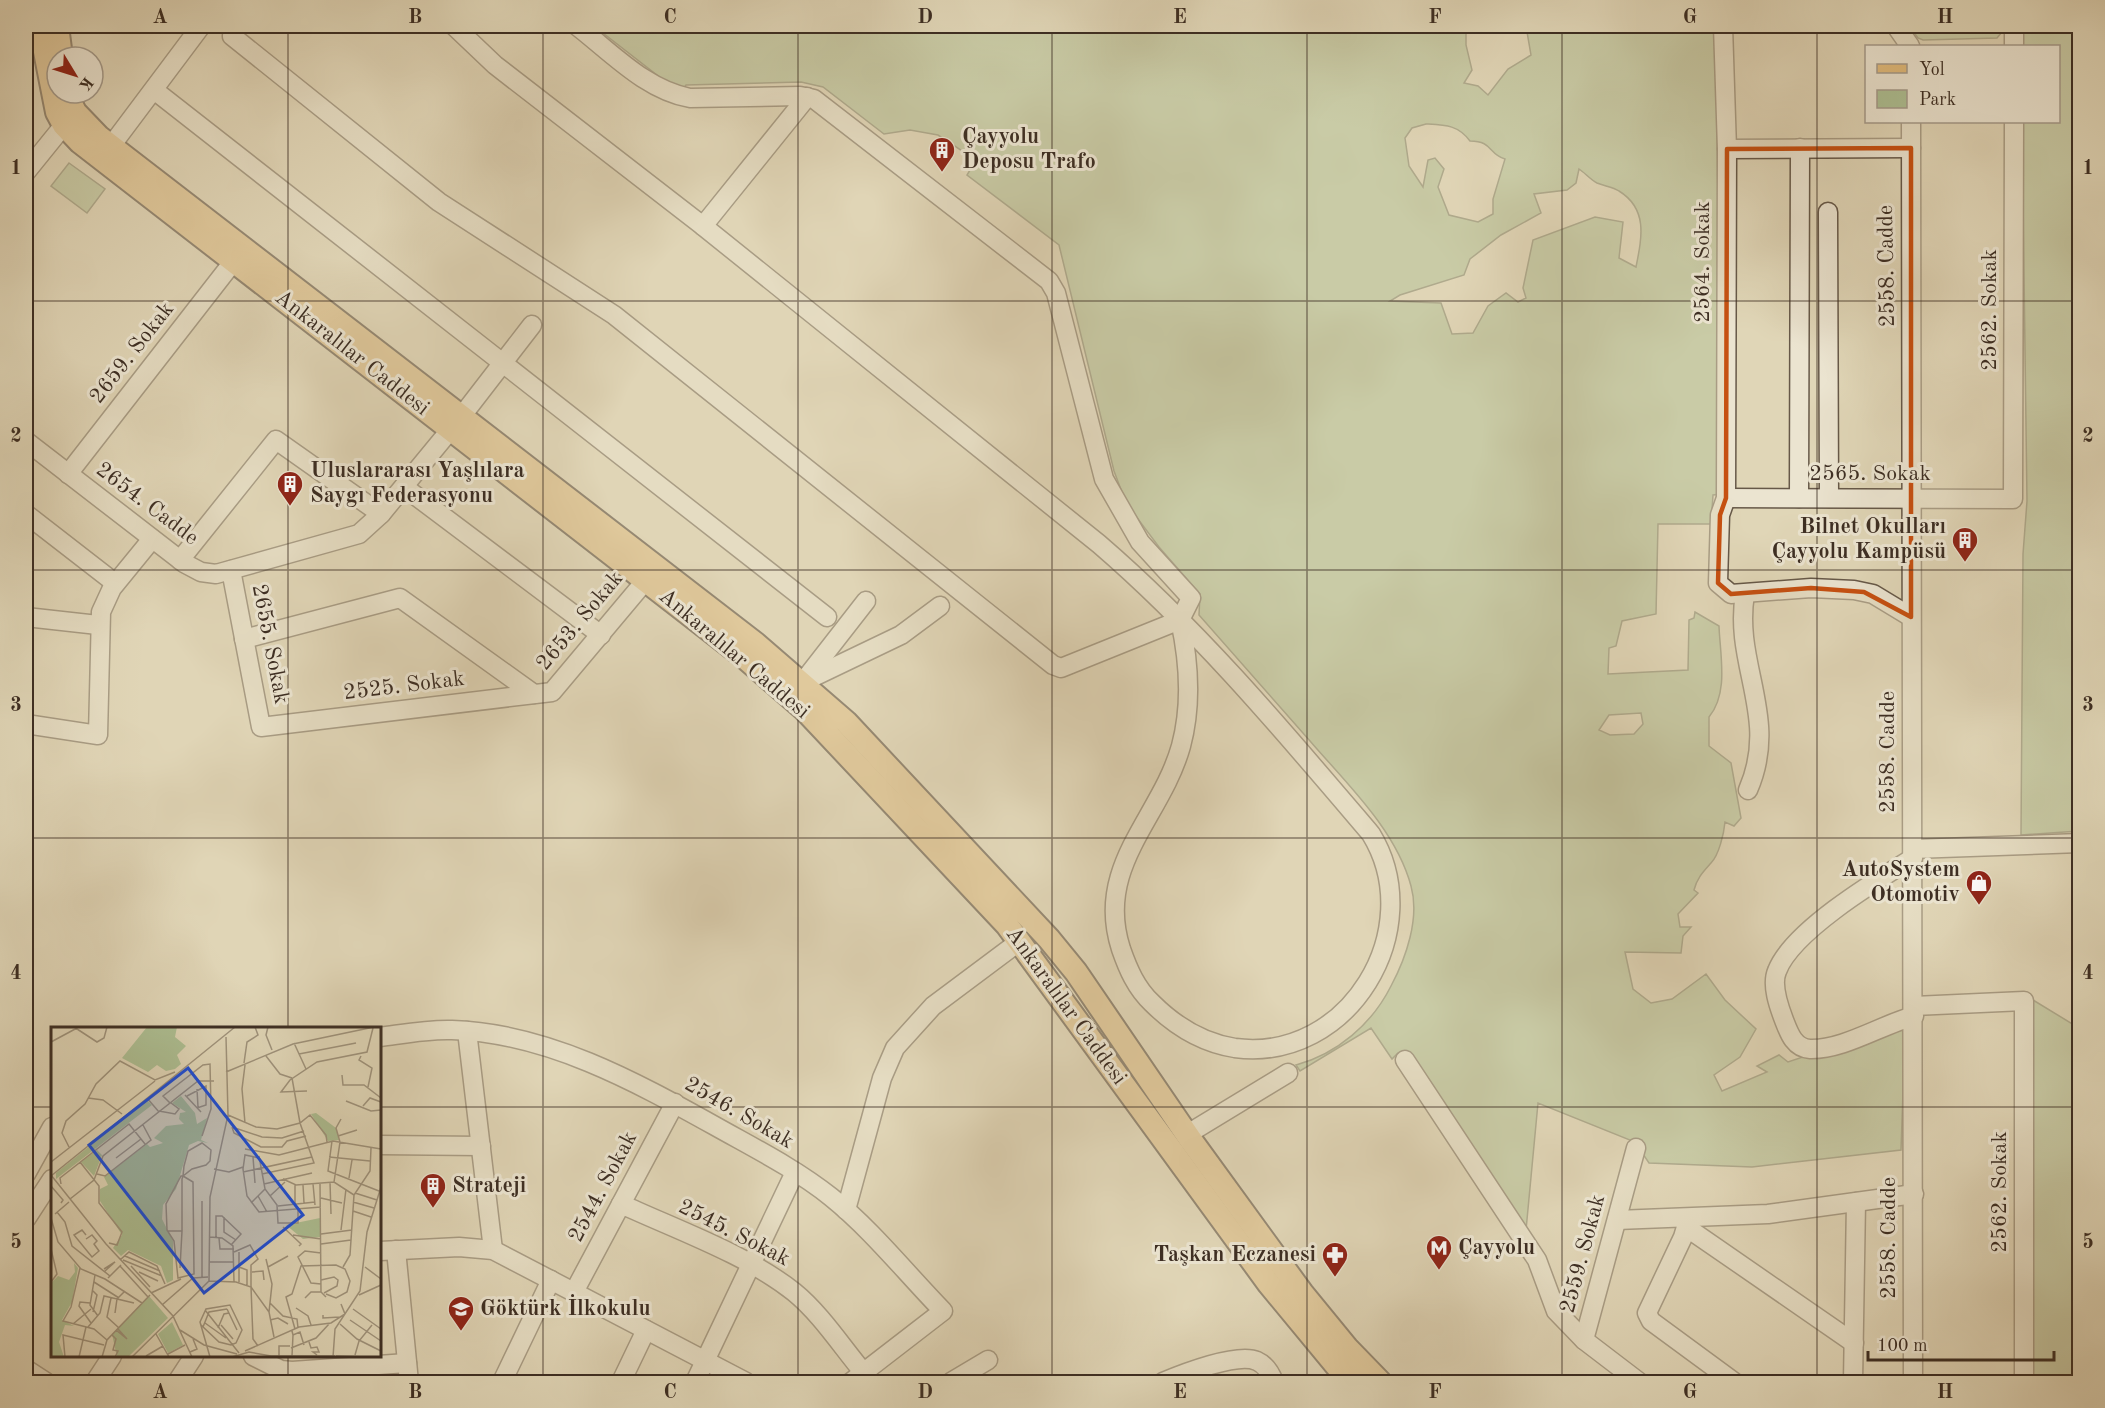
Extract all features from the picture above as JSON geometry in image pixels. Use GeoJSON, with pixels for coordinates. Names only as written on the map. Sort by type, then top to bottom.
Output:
{"type":"FeatureCollection","features":[{"type":"Feature","properties":{"kind":"main road","name":"Ankaralılar Caddesi"},"geometry":{"type":"LineString","coordinates":[[40,26],[51,92],[68,110],[456,423],[646,580],[750,661],[795,700],[997,913],[1277,1277],[1323,1320],[1380,1383]]}},
{"type":"Feature","properties":{"kind":"main road"},"geometry":{"type":"LineString","coordinates":[[57,26],[59,45]]}},
{"type":"Feature","properties":{"kind":"main road","name":"Ankaralılar Caddesi"},"geometry":{"type":"LineString","coordinates":[[68,110],[80,142],[233,262],[456,423],[803,682],[846,722],[1040,927],[1076,972],[1186,1135],[1277,1277],[1350,1383]]}},
{"type":"Feature","properties":{"kind":"main road"},"geometry":{"type":"LineString","coordinates":[[1020,941],[1040,927]]}},
{"type":"Feature","properties":{"kind":"street"},"geometry":{"type":"LineString","coordinates":[[111,146],[201,26]]}},
{"type":"Feature","properties":{"kind":"street"},"geometry":{"type":"LineString","coordinates":[[233,26],[232,36],[439,202],[614,315],[1053,665],[1061,668],[1180,620]]}},
{"type":"Feature","properties":{"kind":"street"},"geometry":{"type":"LineString","coordinates":[[454,26],[495,65],[703,226],[1099,544],[1153,591],[1180,620],[1257,700],[1371,834],[1387,869],[1391,893],[1389,927],[1384,948],[1371,976],[1340,1016],[1315,1032],[1290,1043],[1269,1048],[1233,1048],[1181,1028],[1155,1006],[1134,981],[1119,941],[1114,920],[1114,899],[1133,840],[1177,758],[1186,720],[1187,678],[1180,620],[1191,598],[1140,542],[1104,479],[1056,293],[1049,281],[807,96],[690,98],[675,95],[662,91],[577,26]]}},
{"type":"Feature","properties":{"kind":"street","name":"2564. Sokak"},"geometry":{"type":"LineString","coordinates":[[1723,26],[1727,149],[1726,498],[1720,515],[1718,583],[1731,594],[1745,594]]}},
{"type":"Feature","properties":{"kind":"street"},"geometry":{"type":"LineString","coordinates":[[1896,26],[1909,45]]}},
{"type":"Feature","properties":{"kind":"street"},"geometry":{"type":"LineString","coordinates":[[2014,26],[2014,45]]}},
{"type":"Feature","properties":{"kind":"street"},"geometry":{"type":"LineString","coordinates":[[154,90],[827,617]]}},
{"type":"Feature","properties":{"kind":"street"},"geometry":{"type":"LineString","coordinates":[[703,226],[807,96]]}},
{"type":"Feature","properties":{"kind":"street"},"geometry":{"type":"LineString","coordinates":[[26,172],[68,110]]}},
{"type":"Feature","properties":{"kind":"street","name":"2558. Cadde"},"geometry":{"type":"LineString","coordinates":[[1911,123],[1914,1011],[1912,1383]]}},
{"type":"Feature","properties":{"kind":"street","name":"2562. Sokak"},"geometry":{"type":"LineString","coordinates":[[2013,499],[2014,123]]}},
{"type":"Feature","properties":{"kind":"street"},"geometry":{"type":"LineString","coordinates":[[1799,498],[1800,148]]}},
{"type":"Feature","properties":{"kind":"street"},"geometry":{"type":"LineString","coordinates":[[1727,149],[1911,148]]}},
{"type":"Feature","properties":{"kind":"street"},"geometry":{"type":"LineString","coordinates":[[1828,212],[1829,498]]}},
{"type":"Feature","properties":{"kind":"street","name":"2659. Sokak"},"geometry":{"type":"LineString","coordinates":[[68,474],[233,262]]}},
{"type":"Feature","properties":{"kind":"street","name":"2654. Cadde"},"geometry":{"type":"LineString","coordinates":[[26,441],[180,560],[210,574],[231,570],[353,537],[366,530],[456,423],[532,325]]}},
{"type":"Feature","properties":{"kind":"street"},"geometry":{"type":"LineString","coordinates":[[180,560],[276,440],[381,514]]}},
{"type":"Feature","properties":{"kind":"street"},"geometry":{"type":"LineString","coordinates":[[404,486],[601,634]]}},
{"type":"Feature","properties":{"kind":"street","name":"2565. Sokak"},"geometry":{"type":"LineString","coordinates":[[1726,498],[2013,499]]}},
{"type":"Feature","properties":{"kind":"street"},"geometry":{"type":"LineString","coordinates":[[26,514],[115,583]]}},
{"type":"Feature","properties":{"kind":"street"},"geometry":{"type":"LineString","coordinates":[[26,724],[98,735],[98,625],[103,606],[115,583],[152,539]]}},
{"type":"Feature","properties":{"kind":"street","name":"2655. Sokak"},"geometry":{"type":"LineString","coordinates":[[231,570],[261,727]]}},
{"type":"Feature","properties":{"kind":"street","name":"2653. Sokak"},"geometry":{"type":"LineString","coordinates":[[543,693],[601,634],[646,580]]}},
{"type":"Feature","properties":{"kind":"street"},"geometry":{"type":"LineString","coordinates":[[1749,790],[1760,755],[1761,731],[1758,703],[1744,640],[1745,594],[1811,588],[1854,590],[1873,594],[1911,617]]}},
{"type":"Feature","properties":{"kind":"street"},"geometry":{"type":"LineString","coordinates":[[244,639],[400,598],[543,693]]}},
{"type":"Feature","properties":{"kind":"street"},"geometry":{"type":"LineString","coordinates":[[803,682],[866,601]]}},
{"type":"Feature","properties":{"kind":"street"},"geometry":{"type":"LineString","coordinates":[[803,682],[901,635],[940,606]]}},
{"type":"Feature","properties":{"kind":"street"},"geometry":{"type":"LineString","coordinates":[[26,617],[98,625]]}},
{"type":"Feature","properties":{"kind":"street","name":"2525. Sokak"},"geometry":{"type":"LineString","coordinates":[[261,727],[543,693]]}},
{"type":"Feature","properties":{"kind":"street"},"geometry":{"type":"LineString","coordinates":[[1914,1011],[1836,1046],[1804,1048],[1795,1042],[1787,1029],[1777,995],[1775,977],[1790,952],[1827,916],[1913,853],[2079,843]]}},
{"type":"Feature","properties":{"kind":"street"},"geometry":{"type":"LineString","coordinates":[[846,1210],[882,1078],[895,1048],[906,1033],[940,1000],[1020,941]]}},
{"type":"Feature","properties":{"kind":"street","name":"2562. Sokak"},"geometry":{"type":"LineString","coordinates":[[1914,1011],[2024,1001],[2024,1383]]}},
{"type":"Feature","properties":{"kind":"street","name":"2546. Sokak"},"geometry":{"type":"LineString","coordinates":[[381,1037],[438,1030],[467,1031],[513,1039],[578,1058],[627,1078],[675,1103],[795,1172],[846,1210],[943,1311],[858,1378]]}},
{"type":"Feature","properties":{"kind":"street"},"geometry":{"type":"LineString","coordinates":[[467,1031],[493,1250]]}},
{"type":"Feature","properties":{"kind":"street"},"geometry":{"type":"LineString","coordinates":[[1405,1060],[1537,1260],[1556,1311],[1584,1340]]}},
{"type":"Feature","properties":{"kind":"street"},"geometry":{"type":"LineString","coordinates":[[1186,1135],[1288,1073]]}},
{"type":"Feature","properties":{"kind":"street","name":"2544. Sokak"},"geometry":{"type":"LineString","coordinates":[[574,1292],[675,1103]]}},
{"type":"Feature","properties":{"kind":"street"},"geometry":{"type":"LineString","coordinates":[[26,1174],[51,1129]]}},
{"type":"Feature","properties":{"kind":"street"},"geometry":{"type":"LineString","coordinates":[[381,1145],[481,1146]]}},
{"type":"Feature","properties":{"kind":"street","name":"2559. Sokak"},"geometry":{"type":"LineString","coordinates":[[1636,1148],[1584,1340],[1639,1383]]}},
{"type":"Feature","properties":{"kind":"street"},"geometry":{"type":"LineString","coordinates":[[695,1383],[795,1172]]}},
{"type":"Feature","properties":{"kind":"street"},"geometry":{"type":"LineString","coordinates":[[26,1219],[51,1181]]}},
{"type":"Feature","properties":{"kind":"street"},"geometry":{"type":"LineString","coordinates":[[1617,1220],[1685,1222],[1768,1214],[1914,1194]]}},
{"type":"Feature","properties":{"kind":"street"},"geometry":{"type":"LineString","coordinates":[[1853,1383],[1856,1202]]}},
{"type":"Feature","properties":{"kind":"street","name":"2545. Sokak"},"geometry":{"type":"LineString","coordinates":[[621,1204],[751,1265],[802,1300],[858,1378]]}},
{"type":"Feature","properties":{"kind":"street"},"geometry":{"type":"LineString","coordinates":[[1685,1222],[1854,1343]]}},
{"type":"Feature","properties":{"kind":"street"},"geometry":{"type":"LineString","coordinates":[[1685,1222],[1647,1313],[1651,1321],[1734,1383]]}},
{"type":"Feature","properties":{"kind":"street"},"geometry":{"type":"LineString","coordinates":[[409,1383],[388,1251],[459,1247],[493,1250],[746,1383]]}},
{"type":"Feature","properties":{"kind":"street"},"geometry":{"type":"LineString","coordinates":[[502,1383],[551,1280]]}},
{"type":"Feature","properties":{"kind":"street"},"geometry":{"type":"LineString","coordinates":[[621,1383],[646,1330]]}},
{"type":"Feature","properties":{"kind":"street"},"geometry":{"type":"LineString","coordinates":[[94,1383],[111,1357]]}},
{"type":"Feature","properties":{"kind":"street"},"geometry":{"type":"LineString","coordinates":[[177,1383],[193,1357]]}},
{"type":"Feature","properties":{"kind":"street"},"geometry":{"type":"LineString","coordinates":[[256,1357],[281,1370],[292,1371],[407,1363]]}},
{"type":"Feature","properties":{"kind":"street"},"geometry":{"type":"LineString","coordinates":[[1163,1383],[1203,1368],[1252,1359],[1266,1367],[1274,1383]]}},
{"type":"Feature","properties":{"kind":"street"},"geometry":{"type":"LineString","coordinates":[[951,1383],[988,1360]]}},
{"type":"Feature","properties":{"kind":"street"},"geometry":{"type":"LineString","coordinates":[[26,1369],[46,1383]]}},
{"type":"Feature","properties":{"kind":"highlighted area"},"geometry":{"type":"Polygon","coordinates":[[[1911,148],[1911,617],[1864,592],[1811,588],[1731,594],[1718,583],[1720,515],[1726,498],[1727,149],[1911,148]]]}},
{"type":"Feature","properties":{"kind":"green space"},"geometry":{"type":"Polygon","coordinates":[[[594,26],[1466,26],[1466,45],[1472,70],[1464,83],[1478,86],[1488,95],[1508,69],[1531,55],[1526,26],[1718,26],[1717,140],[1723,494],[1713,495],[1711,524],[1658,524],[1656,614],[1622,621],[1616,646],[1609,648],[1608,674],[1688,670],[1689,620],[1694,618],[1695,612],[1719,626],[1722,661],[1721,685],[1719,697],[1709,717],[1709,746],[1731,763],[1741,818],[1734,826],[1725,822],[1716,855],[1695,886],[1694,890],[1698,893],[1678,914],[1680,927],[1691,927],[1683,936],[1681,953],[1625,952],[1633,989],[1651,1003],[1672,999],[1706,974],[1725,1000],[1756,1029],[1740,1057],[1714,1075],[1722,1091],[1767,1072],[1757,1066],[1779,1055],[1788,1062],[1902,1024],[1905,1033],[1901,1150],[1752,1167],[1649,1163],[1635,1142],[1538,1103],[1526,1230],[1407,1052],[1398,1053],[1392,1059],[1371,1028],[1300,1071],[1296,1065],[1325,1053],[1352,1036],[1383,1000],[1402,963],[1410,938],[1414,911],[1411,886],[1394,846],[1369,809],[1199,615],[1200,594],[1159,547],[1126,503],[1114,471],[1059,245],[967,175],[976,160],[938,135],[910,130],[884,134],[823,87],[801,82],[686,85],[684,88],[666,82],[594,26]],[[1426,124],[1412,128],[1405,138],[1409,166],[1423,187],[1428,160],[1435,158],[1444,169],[1438,187],[1449,215],[1478,222],[1493,214],[1493,199],[1505,159],[1487,145],[1470,141],[1456,129],[1426,124]],[[1579,169],[1576,183],[1567,190],[1534,194],[1541,213],[1501,235],[1470,259],[1464,275],[1400,295],[1390,301],[1441,303],[1452,334],[1473,333],[1488,306],[1506,293],[1518,302],[1526,298],[1523,288],[1533,240],[1595,217],[1623,222],[1619,258],[1636,267],[1641,225],[1635,206],[1619,191],[1597,183],[1579,169]],[[1641,713],[1609,715],[1599,730],[1610,735],[1634,734],[1643,724],[1641,713]]]}},
{"type":"Feature","properties":{"kind":"green space"},"geometry":{"type":"Polygon","coordinates":[[[1909,26],[2006,27],[1997,38],[1923,40],[1918,38],[1909,26]]]}},
{"type":"Feature","properties":{"kind":"green space"},"geometry":{"type":"Polygon","coordinates":[[[2021,26],[2080,26],[2079,831],[2021,835],[2023,554],[2027,501],[2022,123],[2060,123],[2060,45],[2021,45],[2021,26]]]}},
{"type":"Feature","properties":{"kind":"green space"},"geometry":{"type":"Polygon","coordinates":[[[69,163],[105,189],[87,213],[51,186],[69,163]]]}},
{"type":"Feature","properties":{"kind":"green space"},"geometry":{"type":"Polygon","coordinates":[[[2033,1000],[2079,1028],[2080,1382],[2032,1382],[2033,1000]]]}},
{"type":"Feature","properties":{"kind":"place","name":"Çayyolu Deposu Trafo"},"geometry":{"type":"Point","coordinates":[942,173]}},
{"type":"Feature","properties":{"kind":"place","name":"Uluslararası Yaşlılara Saygı Federasyonu"},"geometry":{"type":"Point","coordinates":[290,507]}},
{"type":"Feature","properties":{"kind":"place","name":"Bilnet Okulları Çayyolu Kampüsü"},"geometry":{"type":"Point","coordinates":[1965,563]}},
{"type":"Feature","properties":{"kind":"place","name":"AutoSystem Otomotiv"},"geometry":{"type":"Point","coordinates":[1979,906]}},
{"type":"Feature","properties":{"kind":"place","name":"Strateji"},"geometry":{"type":"Point","coordinates":[433,1209]}},
{"type":"Feature","properties":{"kind":"place","name":"Çayyolu"},"geometry":{"type":"Point","coordinates":[1439,1271]}},
{"type":"Feature","properties":{"kind":"place","name":"Taşkan Eczanesi"},"geometry":{"type":"Point","coordinates":[1335,1278]}},
{"type":"Feature","properties":{"kind":"place","name":"Göktürk İlkokulu"},"geometry":{"type":"Point","coordinates":[461,1332]}}]}
